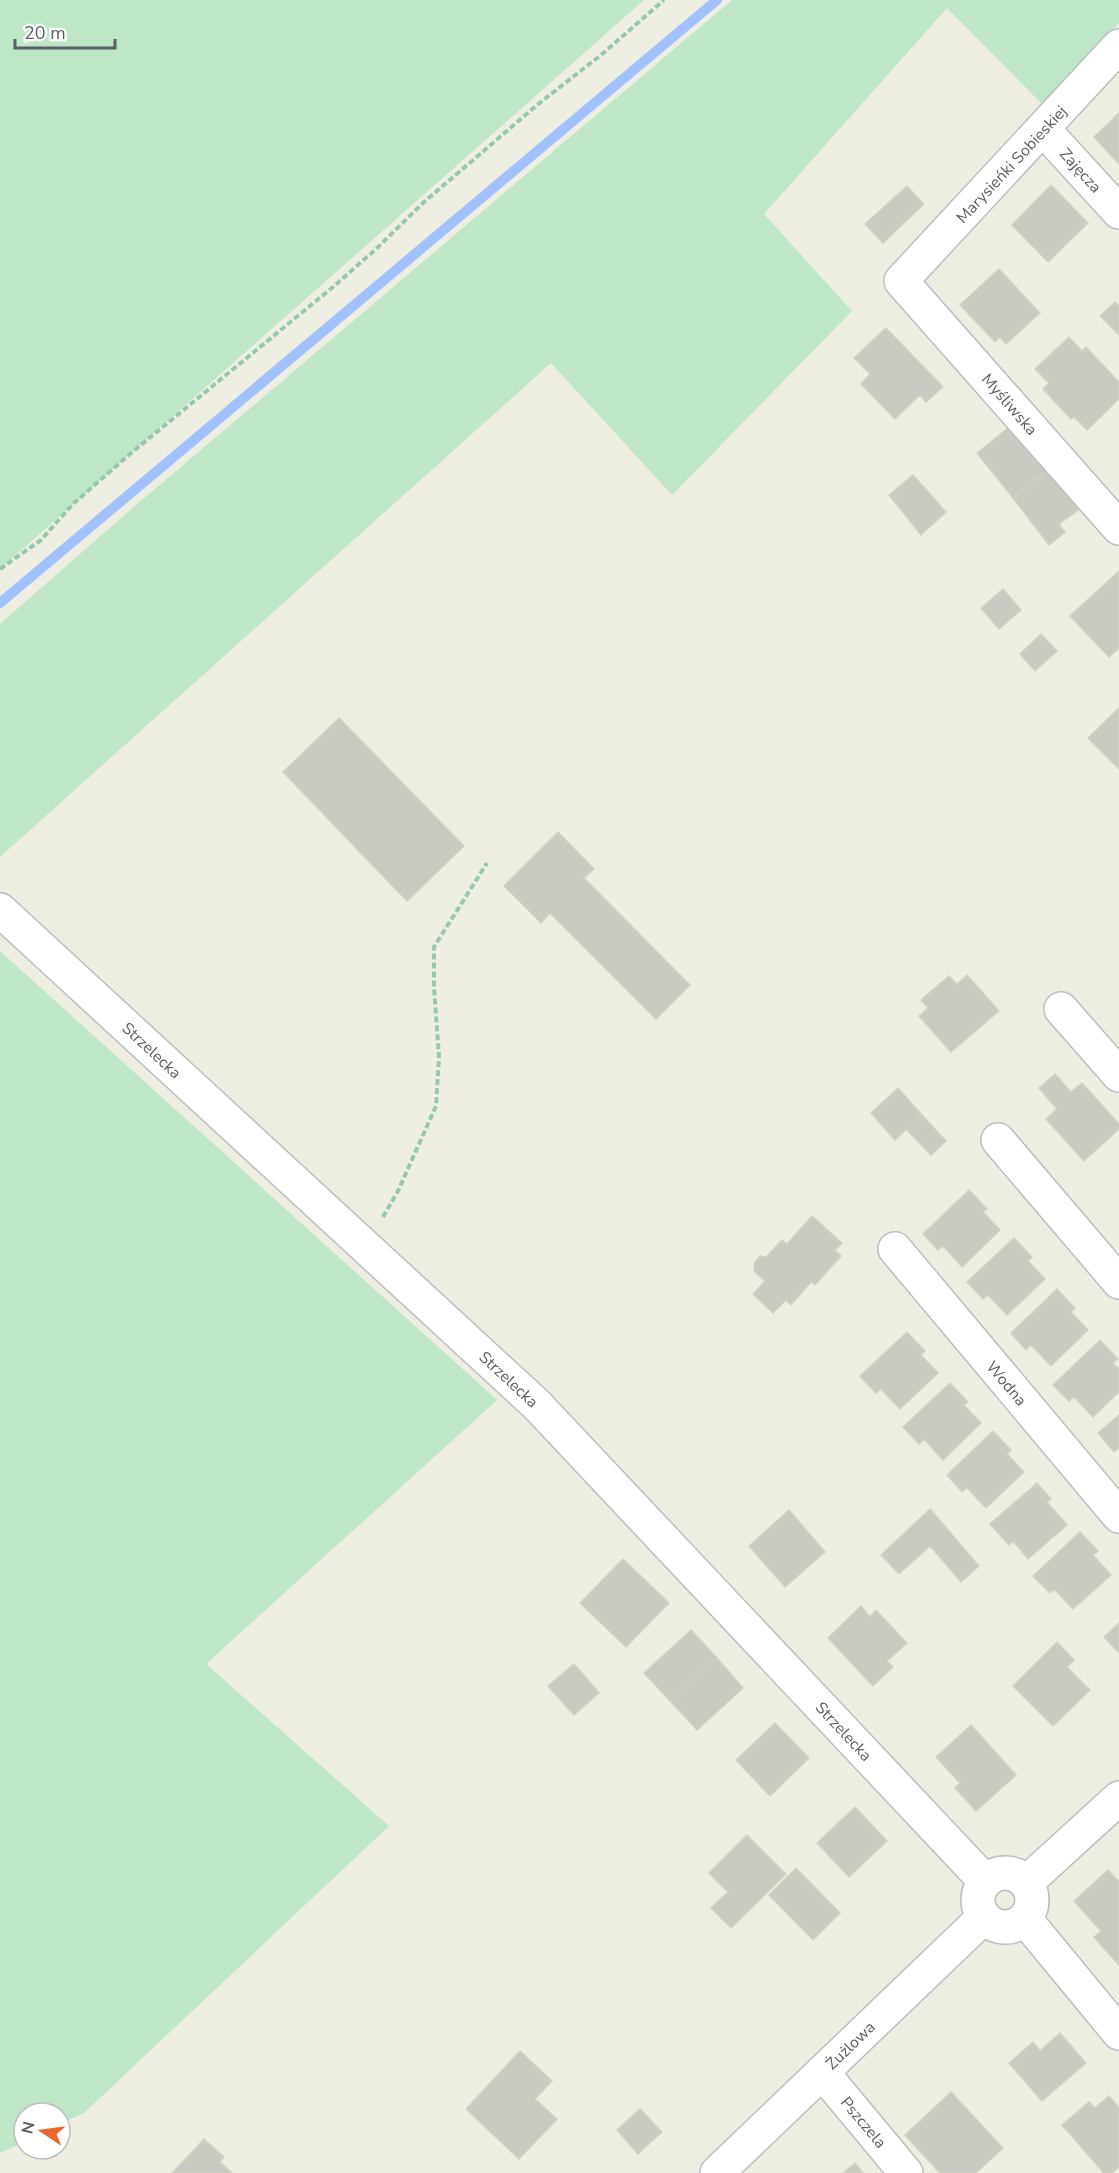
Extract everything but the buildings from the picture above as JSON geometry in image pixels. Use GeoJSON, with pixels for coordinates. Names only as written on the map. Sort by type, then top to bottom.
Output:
{"type":"FeatureCollection","features":[{"type":"Feature","properties":{"kind":"street","name":"Marysieńki Sobieskiej"},"geometry":{"type":"LineString","coordinates":[[901,281],[1119,46]]}},
{"type":"Feature","properties":{"kind":"street","name":"Zajęcza"},"geometry":{"type":"LineString","coordinates":[[1043,129],[1119,212]]}},
{"type":"Feature","properties":{"kind":"street","name":"Myśliwska"},"geometry":{"type":"LineString","coordinates":[[901,281],[1119,528]]}},
{"type":"Feature","properties":{"kind":"street","name":"Strzelecka"},"geometry":{"type":"LineString","coordinates":[[0,910],[537,1405],[985,1881]]}},
{"type":"Feature","properties":{"kind":"street"},"geometry":{"type":"LineString","coordinates":[[1061,1009],[1119,1075]]}},
{"type":"Feature","properties":{"kind":"street"},"geometry":{"type":"LineString","coordinates":[[998,1140],[1119,1282]]}},
{"type":"Feature","properties":{"kind":"street","name":"Wodna"},"geometry":{"type":"LineString","coordinates":[[895,1249],[1119,1516]]}},
{"type":"Feature","properties":{"kind":"street"},"geometry":{"type":"LineString","coordinates":[[1026,1884],[1119,1798]]}},
{"type":"Feature","properties":{"kind":"street"},"geometry":{"type":"LineString","coordinates":[[1006,1873],[1021,1878],[1026,1884],[1031,1895],[1031,1908],[1025,1919],[1011,1927],[1004,1928],[983,1918],[978,1906],[978,1893],[991,1876],[1006,1873]]}},
{"type":"Feature","properties":{"kind":"street","name":"Żużlowa"},"geometry":{"type":"LineString","coordinates":[[717,2173],[983,1918]]}},
{"type":"Feature","properties":{"kind":"street"},"geometry":{"type":"LineString","coordinates":[[1025,1919],[1119,2033]]}},
{"type":"Feature","properties":{"kind":"street","name":"Pszczela"},"geometry":{"type":"LineString","coordinates":[[822,2072],[906,2173]]}},
{"type":"Feature","properties":{"kind":"path"},"geometry":{"type":"LineString","coordinates":[[0,569],[41,540],[73,504],[130,454],[341,279],[458,173],[664,0]]}},
{"type":"Feature","properties":{"kind":"path"},"geometry":{"type":"LineString","coordinates":[[365,1246],[398,1191],[436,1106],[439,1057],[434,987],[434,946],[487,863]]}},
{"type":"Feature","properties":{"kind":"green space"},"geometry":{"type":"Polygon","coordinates":[[[0,0],[644,0],[0,569],[0,0]]]}},
{"type":"Feature","properties":{"kind":"green space"},"geometry":{"type":"Polygon","coordinates":[[[732,0],[1119,0],[1119,23],[1043,105],[947,8],[764,214],[852,311],[672,495],[551,363],[0,857],[0,624],[136,505],[732,0]]]}},
{"type":"Feature","properties":{"kind":"green space"},"geometry":{"type":"Polygon","coordinates":[[[0,951],[497,1400],[206,1664],[389,1826],[84,2113],[72,2118],[72,2101],[12,2101],[12,2148],[0,2153],[0,951]]]}},
{"type":"Feature","properties":{"kind":"waterway"},"geometry":{"type":"LineString","coordinates":[[0,603],[717,0]]}}]}
